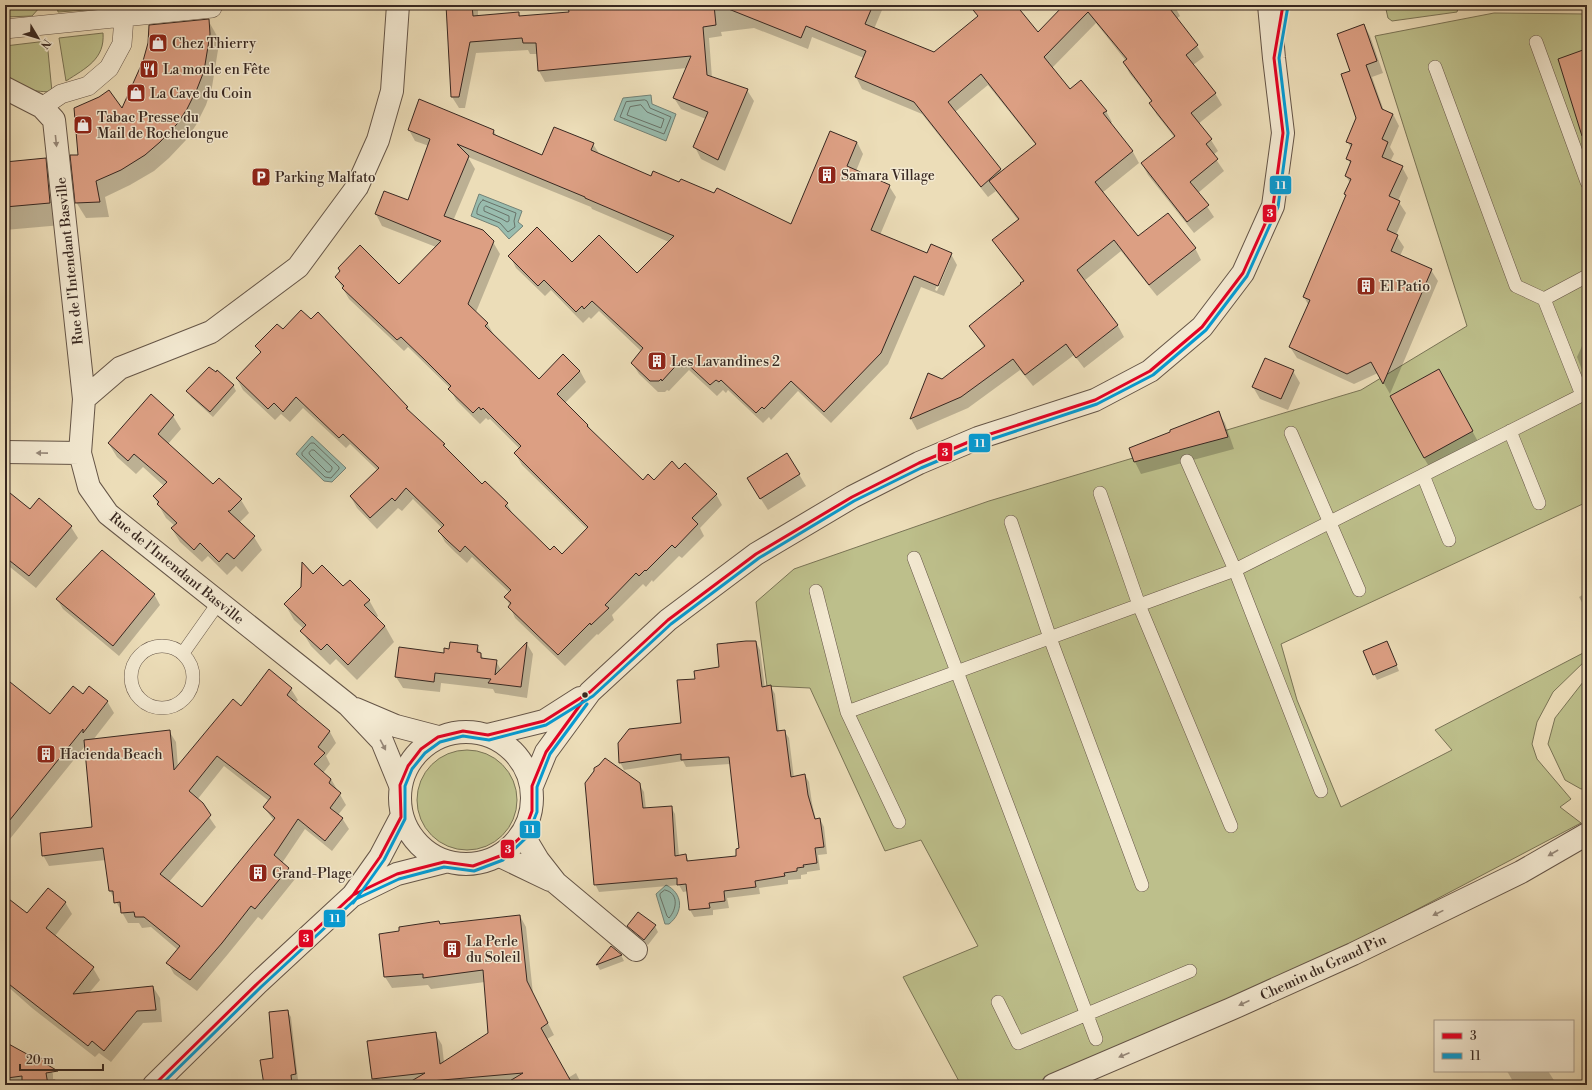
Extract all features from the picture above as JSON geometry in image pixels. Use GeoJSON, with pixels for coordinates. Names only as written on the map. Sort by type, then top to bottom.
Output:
{"type":"FeatureCollection","features":[{"type":"Feature","properties":{"kind":"street"},"geometry":{"type":"LineString","coordinates":[[84,399],[120,368],[211,332],[298,268],[357,187],[378,140],[392,91],[398,5]]}},
{"type":"Feature","properties":{"kind":"street"},"geometry":{"type":"LineString","coordinates":[[488,735],[544,721],[590,692],[668,620],[756,554],[852,497],[919,462],[978,438],[1095,400],[1150,371],[1202,327],[1243,273],[1273,206],[1283,133],[1269,5]]}},
{"type":"Feature","properties":{"kind":"street"},"geometry":{"type":"LineString","coordinates":[[1274,58],[1282,5]]}},
{"type":"Feature","properties":{"kind":"street"},"geometry":{"type":"LineString","coordinates":[[5,29],[122,11],[212,8]]}},
{"type":"Feature","properties":{"kind":"street"},"geometry":{"type":"LineString","coordinates":[[5,88],[42,107],[61,94],[88,86],[109,68],[122,44],[122,11]]}},
{"type":"Feature","properties":{"kind":"street","name":"Rue de l'Intendant Basville"},"geometry":{"type":"LineString","coordinates":[[42,107],[54,120],[84,399],[80,454],[89,487],[108,514],[348,705],[382,741],[400,785]]}},
{"type":"Feature","properties":{"kind":"street"},"geometry":{"type":"LineString","coordinates":[[5,452],[80,454]]}},
{"type":"Feature","properties":{"kind":"street"},"geometry":{"type":"LineString","coordinates":[[532,786],[546,752],[590,692]]}},
{"type":"Feature","properties":{"kind":"street","name":"Rue de l'Intendant Basville"},"geometry":{"type":"LineString","coordinates":[[348,705],[396,726],[438,737]]}},
{"type":"Feature","properties":{"kind":"street"},"geometry":{"type":"LineString","coordinates":[[353,895],[397,874],[444,862],[473,866],[500,856],[523,835],[532,811],[532,786],[524,764],[509,746],[488,735],[463,731],[438,737],[421,749],[408,766],[400,785],[401,817],[417,845],[444,862]]}},
{"type":"Feature","properties":{"kind":"street"},"geometry":{"type":"LineString","coordinates":[[154,1085],[258,984],[353,895],[380,857],[401,817]]}},
{"type":"Feature","properties":{"kind":"street","name":"Chemin du Grand Pin"},"geometry":{"type":"LineString","coordinates":[[1053,1085],[1231,1009],[1353,954],[1521,872],[1587,834]]}},
{"type":"Feature","properties":{"kind":"street"},"geometry":{"type":"LineString","coordinates":[[523,835],[538,860],[556,883],[636,950]]}},
{"type":"Feature","properties":{"kind":"street"},"geometry":{"type":"LineString","coordinates":[[500,856],[556,883]]}},
{"type":"Feature","properties":{"kind":"lane"},"geometry":{"type":"LineString","coordinates":[[1536,42],[1587,182]]}},
{"type":"Feature","properties":{"kind":"lane"},"geometry":{"type":"LineString","coordinates":[[848,712],[1235,570],[1510,431],[1584,400],[1544,299],[1516,286],[1435,67]]}},
{"type":"Feature","properties":{"kind":"lane"},"geometry":{"type":"LineString","coordinates":[[1544,299],[1587,276]]}},
{"type":"Feature","properties":{"kind":"lane"},"geometry":{"type":"LineString","coordinates":[[1510,431],[1539,503]]}},
{"type":"Feature","properties":{"kind":"lane"},"geometry":{"type":"LineString","coordinates":[[1291,433],[1359,590]]}},
{"type":"Feature","properties":{"kind":"lane"},"geometry":{"type":"LineString","coordinates":[[1187,461],[1235,570],[1321,791]]}},
{"type":"Feature","properties":{"kind":"lane"},"geometry":{"type":"LineString","coordinates":[[1422,475],[1449,540]]}},
{"type":"Feature","properties":{"kind":"lane"},"geometry":{"type":"LineString","coordinates":[[1100,493],[1139,605],[1231,826]]}},
{"type":"Feature","properties":{"kind":"lane"},"geometry":{"type":"LineString","coordinates":[[1011,522],[1050,638],[1142,885]]}},
{"type":"Feature","properties":{"kind":"lane"},"geometry":{"type":"LineString","coordinates":[[914,558],[1096,1039]]}},
{"type":"Feature","properties":{"kind":"lane"},"geometry":{"type":"LineString","coordinates":[[816,591],[848,712],[899,822]]}},
{"type":"Feature","properties":{"kind":"lane"},"geometry":{"type":"LineString","coordinates":[[183,652],[219,602]]}},
{"type":"Feature","properties":{"kind":"lane"},"geometry":{"type":"LineString","coordinates":[[164,645],[174,647],[183,652],[194,670],[194,681],[185,699],[176,706],[165,709],[152,707],[142,701],[134,691],[131,684],[132,667],[137,658],[144,651],[153,646],[164,645]]}},
{"type":"Feature","properties":{"kind":"lane"},"geometry":{"type":"LineString","coordinates":[[998,1002],[1018,1043],[1190,971]]}},
{"type":"Feature","properties":{"kind":"green space"},"geometry":{"type":"Polygon","coordinates":[[[5,5],[40,5],[40,7],[32,16],[5,17],[5,5]]]}},
{"type":"Feature","properties":{"kind":"green space"},"geometry":{"type":"Polygon","coordinates":[[[57,5],[99,5],[100,9],[58,12],[57,5]]]}},
{"type":"Feature","properties":{"kind":"green space"},"geometry":{"type":"Polygon","coordinates":[[[1385,5],[1459,5],[1457,12],[1392,21],[1388,18],[1385,5]]]}},
{"type":"Feature","properties":{"kind":"green space"},"geometry":{"type":"Polygon","coordinates":[[[1494,13],[1587,14],[1587,502],[1281,644],[1297,700],[1341,807],[1452,750],[1435,730],[1587,651],[1587,659],[1553,692],[1537,722],[1532,744],[1537,759],[1571,799],[1560,807],[1581,823],[1359,940],[1226,1003],[1035,1085],[961,1085],[903,977],[978,946],[921,840],[885,851],[810,688],[767,686],[756,602],[794,569],[989,501],[1361,390],[1467,326],[1375,36],[1494,13]]]}},
{"type":"Feature","properties":{"kind":"green space"},"geometry":{"type":"Polygon","coordinates":[[[103,33],[101,50],[93,62],[66,81],[59,38],[103,33]]]}},
{"type":"Feature","properties":{"kind":"green space"},"geometry":{"type":"Polygon","coordinates":[[[47,41],[52,92],[27,89],[5,75],[5,46],[47,41]]]}},
{"type":"Feature","properties":{"kind":"green space"},"geometry":{"type":"Polygon","coordinates":[[[1587,677],[1587,788],[1581,789],[1565,780],[1548,744],[1555,718],[1587,677]]]}},
{"type":"Feature","properties":{"kind":"green space"},"geometry":{"type":"Polygon","coordinates":[[[467,750],[486,754],[503,764],[513,781],[517,800],[513,819],[503,836],[486,846],[467,850],[448,846],[431,836],[421,819],[417,800],[421,781],[431,764],[448,754],[467,750]]]}},
{"type":"Feature","properties":{"kind":"water"},"geometry":{"type":"Polygon","coordinates":[[[651,95],[652,104],[676,114],[666,141],[614,120],[623,98],[651,95]]]}},
{"type":"Feature","properties":{"kind":"water"},"geometry":{"type":"Polygon","coordinates":[[[479,194],[522,211],[518,222],[523,226],[509,239],[498,227],[471,216],[479,194]]]}},
{"type":"Feature","properties":{"kind":"water"},"geometry":{"type":"Polygon","coordinates":[[[312,436],[346,468],[332,482],[324,481],[296,454],[312,436]]]}},
{"type":"Feature","properties":{"kind":"water"},"geometry":{"type":"Polygon","coordinates":[[[666,885],[672,888],[676,893],[680,903],[677,914],[669,924],[665,924],[656,894],[666,885]]]}},
{"type":"Feature","properties":{"kind":"building"},"geometry":{"type":"Polygon","coordinates":[[[446,5],[472,5],[473,16],[519,12],[519,16],[569,12],[568,7],[590,5],[714,5],[716,25],[703,27],[707,75],[748,89],[718,160],[693,147],[708,112],[673,98],[691,56],[538,71],[536,43],[523,43],[522,38],[470,42],[459,97],[451,97],[446,5]]]}},
{"type":"Feature","properties":{"kind":"building"},"geometry":{"type":"Polygon","coordinates":[[[721,5],[873,5],[865,24],[934,52],[978,16],[969,5],[1016,5],[1038,32],[1064,5],[1167,5],[1198,45],[1186,55],[1216,93],[1191,113],[1212,139],[1206,144],[1218,159],[1190,182],[1209,205],[1187,222],[1141,163],[1175,136],[1149,103],[1152,101],[1123,62],[1127,59],[1088,12],[1044,57],[1070,89],[1081,80],[1107,111],[1103,113],[1133,151],[1095,182],[1118,211],[1138,236],[1168,213],[1196,248],[1149,285],[1114,240],[1077,270],[1118,325],[1076,358],[1066,344],[1025,375],[1013,359],[961,397],[910,419],[928,373],[942,379],[985,346],[969,326],[1024,281],[992,240],[1019,219],[989,181],[1036,144],[981,74],[948,102],[1001,169],[981,187],[914,102],[855,77],[866,51],[806,26],[801,38],[721,5]]]}},
{"type":"Feature","properties":{"kind":"building"},"geometry":{"type":"Polygon","coordinates":[[[209,19],[210,34],[204,71],[187,109],[177,124],[145,155],[121,170],[96,181],[100,202],[75,203],[70,155],[78,155],[74,108],[99,97],[109,90],[122,108],[143,61],[148,43],[149,25],[209,19]]]}},
{"type":"Feature","properties":{"kind":"building"},"geometry":{"type":"Polygon","coordinates":[[[1364,24],[1377,61],[1366,65],[1382,109],[1393,114],[1382,139],[1388,142],[1382,157],[1403,166],[1389,196],[1400,201],[1387,230],[1398,235],[1391,251],[1432,269],[1383,384],[1371,362],[1347,374],[1289,347],[1310,300],[1303,297],[1346,195],[1344,194],[1351,179],[1345,176],[1351,161],[1346,159],[1352,144],[1346,142],[1356,118],[1341,74],[1350,71],[1337,34],[1364,24]]]}},
{"type":"Feature","properties":{"kind":"building"},"geometry":{"type":"Polygon","coordinates":[[[1583,50],[1587,62],[1587,135],[1582,136],[1558,59],[1583,50]]]}},
{"type":"Feature","properties":{"kind":"building"},"geometry":{"type":"Polygon","coordinates":[[[419,99],[494,130],[493,134],[542,155],[554,127],[594,143],[591,150],[651,176],[653,171],[679,182],[681,179],[714,193],[717,188],[791,224],[830,131],[857,142],[847,166],[890,185],[871,230],[927,253],[931,244],[952,253],[938,286],[914,276],[881,353],[824,412],[791,381],[764,409],[762,407],[756,413],[721,380],[719,382],[716,380],[710,385],[682,359],[662,381],[661,379],[659,381],[650,381],[631,363],[643,348],[592,301],[584,309],[582,306],[576,312],[544,280],[538,286],[508,256],[537,227],[572,262],[599,235],[637,273],[674,236],[457,144],[469,156],[444,216],[483,230],[494,241],[468,304],[488,323],[485,326],[539,379],[563,354],[580,371],[557,394],[588,425],[587,426],[643,480],[648,474],[654,480],[672,461],[679,469],[685,463],[717,494],[692,518],[698,524],[675,548],[672,545],[639,576],[636,573],[605,605],[609,608],[591,625],[590,623],[558,655],[508,607],[511,603],[504,597],[511,590],[465,546],[460,552],[448,541],[438,531],[444,525],[406,488],[395,501],[392,498],[370,518],[350,496],[379,468],[343,434],[339,438],[296,397],[283,412],[274,403],[268,409],[236,378],[261,352],[255,346],[277,324],[283,329],[301,310],[311,319],[318,312],[408,407],[406,408],[445,444],[443,445],[482,484],[485,481],[508,503],[505,506],[550,550],[554,546],[562,554],[588,527],[514,453],[521,446],[483,408],[481,410],[479,407],[473,413],[448,389],[451,386],[426,361],[401,337],[397,340],[342,288],[344,286],[335,277],[340,271],[338,268],[360,245],[399,284],[441,241],[375,214],[384,191],[408,200],[430,139],[408,130],[419,99]]]}},
{"type":"Feature","properties":{"kind":"building"},"geometry":{"type":"Polygon","coordinates":[[[46,158],[50,203],[5,207],[5,162],[46,158]]]}},
{"type":"Feature","properties":{"kind":"building"},"geometry":{"type":"Polygon","coordinates":[[[1265,358],[1294,370],[1281,399],[1252,387],[1265,358]]]}},
{"type":"Feature","properties":{"kind":"building"},"geometry":{"type":"Polygon","coordinates":[[[209,367],[216,372],[217,370],[234,385],[210,412],[186,391],[209,367]]]}},
{"type":"Feature","properties":{"kind":"building"},"geometry":{"type":"Polygon","coordinates":[[[1439,369],[1473,431],[1424,458],[1390,396],[1439,369]]]}},
{"type":"Feature","properties":{"kind":"building"},"geometry":{"type":"Polygon","coordinates":[[[151,394],[174,415],[158,434],[213,484],[219,478],[242,499],[230,511],[228,511],[255,536],[234,559],[227,553],[219,562],[200,543],[194,550],[171,528],[177,523],[157,504],[159,502],[153,496],[167,482],[134,454],[128,461],[108,443],[151,394]]]}},
{"type":"Feature","properties":{"kind":"building"},"geometry":{"type":"Polygon","coordinates":[[[1219,411],[1228,437],[1134,462],[1129,448],[1219,411]]]}},
{"type":"Feature","properties":{"kind":"building"},"geometry":{"type":"Polygon","coordinates":[[[787,453],[800,474],[760,499],[747,478],[787,453]]]}},
{"type":"Feature","properties":{"kind":"building"},"geometry":{"type":"Polygon","coordinates":[[[5,489],[30,509],[39,498],[72,526],[29,576],[5,557],[5,489]]]}},
{"type":"Feature","properties":{"kind":"building"},"geometry":{"type":"Polygon","coordinates":[[[102,550],[155,594],[113,646],[56,599],[102,550]]]}},
{"type":"Feature","properties":{"kind":"building"},"geometry":{"type":"Polygon","coordinates":[[[302,562],[313,574],[322,565],[343,586],[350,580],[370,600],[364,605],[385,626],[348,665],[327,644],[321,650],[300,631],[306,625],[284,604],[301,587],[302,562]]]}},
{"type":"Feature","properties":{"kind":"building"},"geometry":{"type":"Polygon","coordinates":[[[756,641],[762,687],[771,685],[777,731],[785,730],[791,777],[805,774],[808,795],[815,819],[820,818],[824,847],[815,848],[817,863],[803,865],[804,867],[797,868],[797,871],[784,873],[785,876],[755,881],[756,887],[724,891],[725,901],[709,903],[710,908],[689,910],[686,884],[677,885],[677,878],[594,885],[585,783],[594,771],[594,768],[605,758],[640,783],[643,808],[672,806],[675,856],[686,854],[687,861],[736,856],[736,849],[739,848],[729,757],[681,760],[681,754],[619,763],[618,743],[629,729],[681,723],[677,680],[695,679],[694,671],[719,667],[717,644],[756,641]]]}},
{"type":"Feature","properties":{"kind":"building"},"geometry":{"type":"Polygon","coordinates":[[[1387,641],[1397,665],[1373,675],[1363,651],[1387,641]]]}},
{"type":"Feature","properties":{"kind":"building"},"geometry":{"type":"Polygon","coordinates":[[[450,642],[478,645],[477,652],[481,653],[481,658],[497,660],[495,675],[527,642],[521,687],[488,683],[491,679],[435,673],[434,682],[395,677],[399,647],[444,653],[444,648],[449,649],[450,642]]]}},
{"type":"Feature","properties":{"kind":"building"},"geometry":{"type":"Polygon","coordinates":[[[269,669],[292,688],[287,695],[330,731],[318,747],[325,753],[314,764],[331,779],[329,783],[341,793],[330,808],[343,818],[325,841],[298,819],[274,855],[289,868],[255,909],[251,906],[190,980],[166,963],[180,946],[144,917],[135,917],[134,912],[121,913],[120,902],[114,903],[113,891],[109,891],[103,848],[42,856],[40,833],[92,827],[84,740],[170,730],[174,770],[233,699],[241,706],[269,669]],[[217,756],[189,791],[203,803],[211,815],[160,874],[202,907],[275,818],[263,807],[271,797],[217,756]]]}},
{"type":"Feature","properties":{"kind":"building"},"geometry":{"type":"Polygon","coordinates":[[[5,678],[50,714],[73,686],[83,694],[89,686],[108,701],[83,733],[83,729],[5,826],[5,678]]]}},
{"type":"Feature","properties":{"kind":"building"},"geometry":{"type":"Polygon","coordinates":[[[48,888],[66,902],[46,928],[94,967],[73,994],[153,986],[156,1010],[137,1011],[104,1051],[92,1041],[88,1046],[5,981],[5,896],[27,913],[48,888]]]}},
{"type":"Feature","properties":{"kind":"building"},"geometry":{"type":"Polygon","coordinates":[[[638,912],[656,925],[644,940],[627,926],[638,912]]]}},
{"type":"Feature","properties":{"kind":"building"},"geometry":{"type":"Polygon","coordinates":[[[520,915],[527,981],[548,1023],[541,1028],[573,1085],[503,1085],[523,1073],[408,1083],[425,1073],[372,1079],[367,1041],[436,1032],[440,1064],[488,1033],[483,970],[423,978],[423,974],[384,977],[379,934],[399,931],[399,927],[439,921],[440,924],[520,915]]]}},
{"type":"Feature","properties":{"kind":"building"},"geometry":{"type":"Polygon","coordinates":[[[611,946],[622,955],[596,965],[611,946]]]}},
{"type":"Feature","properties":{"kind":"building"},"geometry":{"type":"Polygon","coordinates":[[[288,1010],[296,1074],[291,1075],[292,1085],[264,1085],[260,1060],[273,1058],[269,1012],[288,1010]]]}},
{"type":"Feature","properties":{"kind":"building"},"geometry":{"type":"Polygon","coordinates":[[[5,1042],[36,1059],[45,1058],[46,1064],[58,1071],[46,1073],[48,1085],[22,1085],[22,1076],[7,1078],[5,1073],[5,1042]]]}},
{"type":"Feature","properties":{"kind":"transit line","name":"3"},"geometry":{"type":"LineString","coordinates":[[154,1085],[258,983],[353,895],[380,857],[401,817],[400,785],[408,766],[421,749],[438,737],[463,731],[488,735],[544,721],[590,692],[668,620],[756,554],[852,497],[919,463],[978,438],[1095,400],[1150,371],[1202,327],[1243,273],[1273,206],[1283,133],[1274,58],[1283,5]]}},
{"type":"Feature","properties":{"kind":"transit line","name":"11"},"geometry":{"type":"LineString","coordinates":[[161,1085],[261,987],[357,898],[384,860],[405,819],[405,786],[412,769],[425,753],[440,742],[463,736],[489,740],[546,725],[593,696],[671,624],[759,558],[854,501],[921,468],[980,443],[1097,404],[1153,375],[1206,330],[1247,276],[1278,207],[1288,133],[1279,58],[1288,6]]}},
{"type":"Feature","properties":{"kind":"transit line","name":"3"},"geometry":{"type":"LineString","coordinates":[[349,899],[353,895],[397,874],[444,862],[473,866],[500,856],[523,835],[532,811],[532,786],[546,752],[583,701]]}},
{"type":"Feature","properties":{"kind":"transit line","name":"11"},"geometry":{"type":"LineString","coordinates":[[353,903],[356,899],[399,879],[444,867],[474,871],[503,860],[527,837],[537,812],[537,787],[550,754],[587,704]]}},
{"type":"Feature","properties":{"kind":"place","name":"Chez Thierry"},"geometry":{"type":"Point","coordinates":[158,43]}},
{"type":"Feature","properties":{"kind":"place","name":"La moule en Fête"},"geometry":{"type":"Point","coordinates":[149,69]}},
{"type":"Feature","properties":{"kind":"place","name":"La Cave du Coin"},"geometry":{"type":"Point","coordinates":[136,93]}},
{"type":"Feature","properties":{"kind":"place","name":"Tabac Presse du Mail de Rochelongue"},"geometry":{"type":"Point","coordinates":[83,125]}},
{"type":"Feature","properties":{"kind":"place","name":"Samara Village"},"geometry":{"type":"Point","coordinates":[827,175]}},
{"type":"Feature","properties":{"kind":"place","name":"Parking Malfato"},"geometry":{"type":"Point","coordinates":[261,177]}},
{"type":"Feature","properties":{"kind":"place","name":"El Patio"},"geometry":{"type":"Point","coordinates":[1366,286]}},
{"type":"Feature","properties":{"kind":"place","name":"Les Lavandines 2"},"geometry":{"type":"Point","coordinates":[657,361]}},
{"type":"Feature","properties":{"kind":"place","name":"Hacienda Beach"},"geometry":{"type":"Point","coordinates":[46,754]}},
{"type":"Feature","properties":{"kind":"place","name":"Grand-Plage"},"geometry":{"type":"Point","coordinates":[258,873]}},
{"type":"Feature","properties":{"kind":"place","name":"La Perle du Soleil"},"geometry":{"type":"Point","coordinates":[452,949]}}]}
